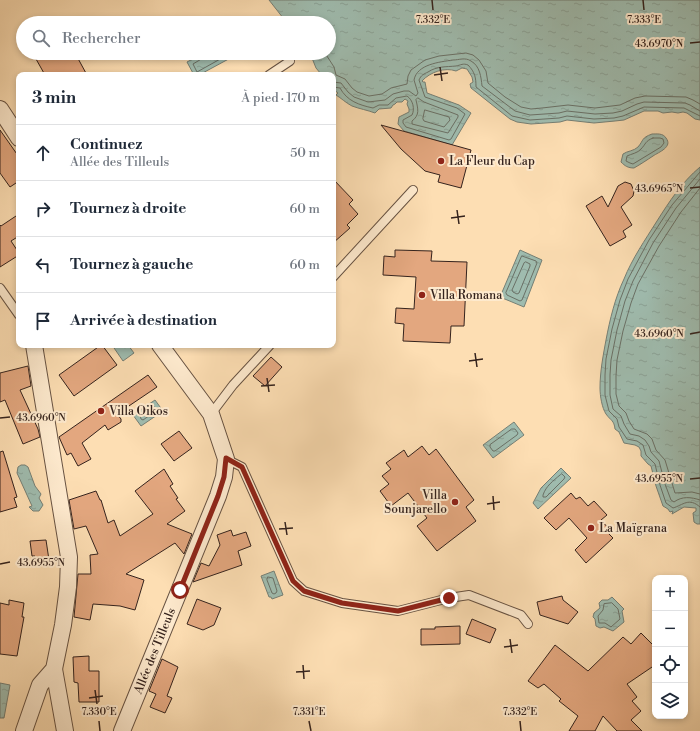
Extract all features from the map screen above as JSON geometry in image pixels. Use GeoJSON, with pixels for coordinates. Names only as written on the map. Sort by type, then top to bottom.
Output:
{"type":"FeatureCollection","features":[{"type":"Feature","properties":{"kind":"street"},"geometry":{"type":"LineString","coordinates":[[0,109],[16,133]]}},
{"type":"Feature","properties":{"kind":"street"},"geometry":{"type":"LineString","coordinates":[[34,348],[69,557],[68,587],[63,625],[54,669],[65,731]]}},
{"type":"Feature","properties":{"kind":"street"},"geometry":{"type":"LineString","coordinates":[[162,348],[211,414],[226,458]]}},
{"type":"Feature","properties":{"kind":"street","name":"Allée des Tilleuls"},"geometry":{"type":"LineString","coordinates":[[122,731],[218,496],[224,477],[226,458]]}},
{"type":"Feature","properties":{"kind":"street"},"geometry":{"type":"LineString","coordinates":[[24,731],[40,685],[54,669]]}},
{"type":"Feature","properties":{"kind":"lane"},"geometry":{"type":"LineString","coordinates":[[274,72],[290,61]]}},
{"type":"Feature","properties":{"kind":"lane"},"geometry":{"type":"LineString","coordinates":[[336,274],[413,190]]}},
{"type":"Feature","properties":{"kind":"lane"},"geometry":{"type":"LineString","coordinates":[[0,288],[16,311]]}},
{"type":"Feature","properties":{"kind":"lane"},"geometry":{"type":"LineString","coordinates":[[211,414],[233,385],[267,348]]}},
{"type":"Feature","properties":{"kind":"lane"},"geometry":{"type":"LineString","coordinates":[[226,458],[242,467],[293,581],[304,591],[342,603],[398,611],[449,598],[469,595],[521,615],[528,624]]}},
{"type":"Feature","properties":{"kind":"water"},"geometry":{"type":"Polygon","coordinates":[[[269,0],[700,0],[700,120],[695,119],[683,112],[663,113],[658,111],[644,111],[624,120],[594,123],[567,120],[560,122],[531,124],[517,122],[510,119],[471,88],[470,84],[473,82],[472,77],[467,69],[462,68],[456,71],[438,71],[429,75],[422,81],[425,82],[427,93],[459,105],[471,113],[452,145],[404,131],[398,124],[399,117],[409,112],[407,104],[408,101],[405,99],[402,102],[397,102],[391,108],[379,109],[375,113],[352,106],[336,95],[338,93],[336,91],[336,72],[319,72],[313,60],[336,60],[336,16],[282,16],[269,0]]]}},
{"type":"Feature","properties":{"kind":"water"},"geometry":{"type":"Polygon","coordinates":[[[191,60],[227,60],[205,72],[192,72],[187,62],[191,60]]]}},
{"type":"Feature","properties":{"kind":"water"},"geometry":{"type":"Polygon","coordinates":[[[652,134],[660,134],[665,136],[668,141],[667,147],[634,168],[630,168],[621,162],[623,154],[636,148],[640,145],[644,138],[652,134]]]}},
{"type":"Feature","properties":{"kind":"water"},"geometry":{"type":"Polygon","coordinates":[[[700,167],[700,524],[697,524],[694,522],[693,513],[696,511],[696,508],[684,507],[672,514],[673,511],[670,512],[663,506],[651,466],[641,456],[639,447],[624,443],[619,432],[615,429],[613,422],[605,411],[600,395],[600,388],[602,364],[609,324],[618,294],[627,272],[639,250],[671,200],[687,179],[700,167]]]}},
{"type":"Feature","properties":{"kind":"water"},"geometry":{"type":"Polygon","coordinates":[[[520,250],[542,260],[524,307],[500,297],[520,250]]]}},
{"type":"Feature","properties":{"kind":"water"},"geometry":{"type":"Polygon","coordinates":[[[114,348],[130,348],[134,353],[123,361],[114,348]]]}},
{"type":"Feature","properties":{"kind":"water"},"geometry":{"type":"Polygon","coordinates":[[[155,400],[163,411],[141,426],[133,415],[155,400]]]}},
{"type":"Feature","properties":{"kind":"water"},"geometry":{"type":"Polygon","coordinates":[[[514,422],[524,435],[493,458],[483,445],[514,422]]]}},
{"type":"Feature","properties":{"kind":"water"},"geometry":{"type":"Polygon","coordinates":[[[21,465],[28,467],[35,486],[41,494],[39,498],[43,505],[39,511],[33,511],[29,507],[32,506],[17,473],[18,467],[21,465]]]}},
{"type":"Feature","properties":{"kind":"water"},"geometry":{"type":"Polygon","coordinates":[[[561,468],[571,478],[538,509],[533,503],[541,488],[561,468]]]}},
{"type":"Feature","properties":{"kind":"water"},"geometry":{"type":"Polygon","coordinates":[[[274,571],[283,595],[272,599],[269,597],[261,576],[274,571]]]}},
{"type":"Feature","properties":{"kind":"water"},"geometry":{"type":"Polygon","coordinates":[[[612,597],[624,609],[622,611],[624,622],[613,631],[604,627],[600,628],[596,626],[595,619],[593,617],[594,613],[600,608],[599,603],[602,600],[608,600],[612,597]]]}},
{"type":"Feature","properties":{"kind":"water"},"geometry":{"type":"Polygon","coordinates":[[[0,683],[10,685],[4,718],[0,718],[0,683]]]}},
{"type":"Feature","properties":{"kind":"building"},"geometry":{"type":"Polygon","coordinates":[[[37,60],[79,60],[85,72],[43,72],[37,60]]]}},
{"type":"Feature","properties":{"kind":"building","name":"La Fleur du Cap"},"geometry":{"type":"Polygon","coordinates":[[[381,125],[471,150],[461,188],[438,182],[440,175],[425,171],[401,149],[381,125]]]}},
{"type":"Feature","properties":{"kind":"building"},"geometry":{"type":"Polygon","coordinates":[[[0,130],[16,153],[16,183],[10,187],[0,173],[0,130]]]}},
{"type":"Feature","properties":{"kind":"building"},"geometry":{"type":"Polygon","coordinates":[[[336,182],[353,200],[349,204],[358,214],[347,225],[350,228],[336,240],[336,182]]]}},
{"type":"Feature","properties":{"kind":"building"},"geometry":{"type":"Polygon","coordinates":[[[625,182],[631,184],[634,191],[633,196],[621,207],[632,225],[623,231],[626,237],[610,246],[586,206],[602,196],[608,207],[618,186],[625,182]]]}},
{"type":"Feature","properties":{"kind":"building"},"geometry":{"type":"Polygon","coordinates":[[[16,216],[16,238],[11,241],[16,248],[16,257],[0,267],[0,225],[1,226],[16,216]]]}},
{"type":"Feature","properties":{"kind":"building","name":"Villa Romana"},"geometry":{"type":"Polygon","coordinates":[[[395,250],[432,251],[431,261],[467,262],[464,326],[451,326],[450,343],[403,341],[404,324],[395,323],[396,308],[414,309],[416,277],[383,275],[384,256],[395,257],[395,250]]]}},
{"type":"Feature","properties":{"kind":"building"},"geometry":{"type":"Polygon","coordinates":[[[97,348],[104,348],[117,365],[74,396],[59,375],[97,348]]]}},
{"type":"Feature","properties":{"kind":"building"},"geometry":{"type":"Polygon","coordinates":[[[271,357],[282,367],[265,386],[253,376],[271,357]]]}},
{"type":"Feature","properties":{"kind":"building"},"geometry":{"type":"Polygon","coordinates":[[[28,366],[31,386],[20,390],[38,429],[40,437],[23,444],[5,400],[0,402],[0,373],[28,366]]]}},
{"type":"Feature","properties":{"kind":"building"},"geometry":{"type":"Polygon","coordinates":[[[148,375],[157,387],[117,414],[121,419],[121,422],[108,430],[105,425],[82,443],[91,459],[78,466],[71,453],[67,455],[59,437],[148,375]]]}},
{"type":"Feature","properties":{"kind":"building"},"geometry":{"type":"Polygon","coordinates":[[[179,431],[192,448],[174,461],[161,444],[179,431]]]}},
{"type":"Feature","properties":{"kind":"building","name":"Villa Sounjarello"},"geometry":{"type":"Polygon","coordinates":[[[422,446],[429,455],[436,449],[474,500],[466,507],[476,521],[437,551],[417,526],[427,518],[408,493],[391,506],[380,491],[389,484],[382,476],[391,469],[386,463],[404,450],[408,457],[422,446]]]}},
{"type":"Feature","properties":{"kind":"building"},"geometry":{"type":"Polygon","coordinates":[[[3,451],[17,497],[14,498],[17,507],[0,512],[0,452],[3,451]]]}},
{"type":"Feature","properties":{"kind":"building"},"geometry":{"type":"Polygon","coordinates":[[[164,469],[173,484],[170,486],[178,498],[176,499],[185,511],[167,524],[192,534],[184,554],[175,543],[126,574],[144,580],[135,610],[120,606],[93,604],[90,620],[74,617],[78,574],[91,574],[90,555],[98,554],[86,526],[74,529],[69,500],[96,491],[101,500],[108,523],[114,520],[120,536],[153,514],[135,491],[164,469]]]}},
{"type":"Feature","properties":{"kind":"building","name":"La Maïgrana"},"geometry":{"type":"Polygon","coordinates":[[[571,493],[576,499],[580,497],[588,506],[594,501],[607,515],[601,520],[610,530],[607,532],[613,538],[586,563],[575,550],[587,538],[569,518],[556,530],[544,518],[571,493]]]}},
{"type":"Feature","properties":{"kind":"building"},"geometry":{"type":"Polygon","coordinates":[[[231,530],[233,536],[246,532],[251,546],[238,551],[242,565],[193,582],[201,563],[209,566],[220,545],[217,535],[231,530]]]}},
{"type":"Feature","properties":{"kind":"building"},"geometry":{"type":"Polygon","coordinates":[[[46,540],[49,560],[35,561],[35,556],[32,556],[30,541],[46,540]]]}},
{"type":"Feature","properties":{"kind":"building"},"geometry":{"type":"Polygon","coordinates":[[[562,596],[563,600],[578,612],[568,624],[540,615],[537,602],[562,596]]]}},
{"type":"Feature","properties":{"kind":"building"},"geometry":{"type":"Polygon","coordinates":[[[197,599],[221,608],[214,625],[203,630],[187,624],[197,599]]]}},
{"type":"Feature","properties":{"kind":"building"},"geometry":{"type":"Polygon","coordinates":[[[9,600],[24,603],[22,617],[24,617],[17,656],[0,654],[0,603],[9,605],[9,600]]]}},
{"type":"Feature","properties":{"kind":"building"},"geometry":{"type":"Polygon","coordinates":[[[472,619],[496,629],[490,643],[466,634],[472,619]]]}},
{"type":"Feature","properties":{"kind":"building"},"geometry":{"type":"Polygon","coordinates":[[[460,626],[460,644],[421,645],[421,629],[460,626]]]}},
{"type":"Feature","properties":{"kind":"building"},"geometry":{"type":"Polygon","coordinates":[[[641,633],[652,644],[652,667],[627,684],[637,697],[632,701],[641,711],[631,720],[642,731],[617,731],[603,716],[595,731],[569,731],[578,716],[559,701],[561,699],[544,684],[538,688],[528,681],[555,645],[588,671],[623,637],[631,644],[641,633]]]}},
{"type":"Feature","properties":{"kind":"building"},"geometry":{"type":"Polygon","coordinates":[[[89,656],[89,671],[99,671],[99,702],[79,702],[78,683],[74,682],[73,657],[89,656]]]}},
{"type":"Feature","properties":{"kind":"building"},"geometry":{"type":"Polygon","coordinates":[[[162,659],[178,667],[167,696],[172,698],[165,713],[150,707],[156,694],[149,691],[162,659]]]}},
{"type":"Feature","properties":{"kind":"place","name":"La Fleur du Cap"},"geometry":{"type":"Point","coordinates":[441,161]}},
{"type":"Feature","properties":{"kind":"place","name":"Villa Romana"},"geometry":{"type":"Point","coordinates":[422,295]}},
{"type":"Feature","properties":{"kind":"place","name":"Villa Oikos"},"geometry":{"type":"Point","coordinates":[101,411]}},
{"type":"Feature","properties":{"kind":"place","name":"Villa Sounjarello"},"geometry":{"type":"Point","coordinates":[455,502]}},
{"type":"Feature","properties":{"kind":"place","name":"La Maïgrana"},"geometry":{"type":"Point","coordinates":[591,528]}},
{"type":"Feature","properties":{"kind":"route"},"geometry":{"type":"LineString","coordinates":[[180,590],[218,496],[224,477],[226,458],[242,467],[293,581],[304,591],[342,603],[398,611],[449,598]]}}]}
